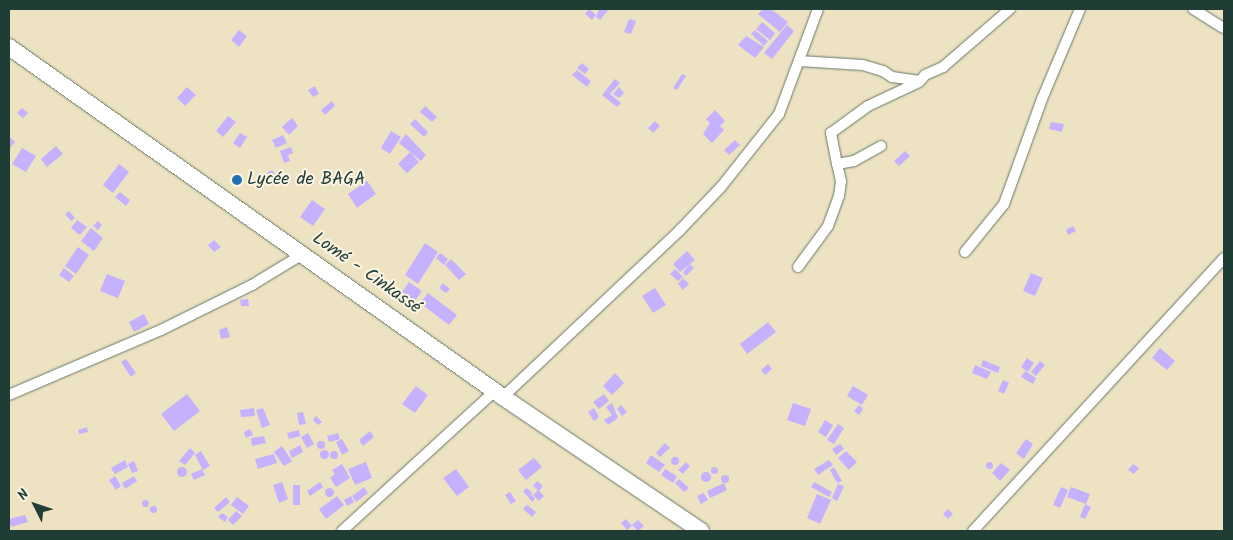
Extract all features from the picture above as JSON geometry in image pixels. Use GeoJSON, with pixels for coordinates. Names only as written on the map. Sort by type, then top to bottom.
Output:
{"type":"FeatureCollection","features":[{"type":"Feature","properties":{"kind":"highway","name":"Lomé - Cinkassé"},"geometry":{"type":"LineString","coordinates":[[9,47],[499,394],[701,531]]}},
{"type":"Feature","properties":{"kind":"street"},"geometry":{"type":"LineString","coordinates":[[342,531],[499,394],[680,230],[721,187],[779,114],[818,9]]}},
{"type":"Feature","properties":{"kind":"street"},"geometry":{"type":"LineString","coordinates":[[798,267],[828,226],[839,196],[841,182],[831,133],[868,106],[920,82],[943,67],[1010,9]]}},
{"type":"Feature","properties":{"kind":"street"},"geometry":{"type":"LineString","coordinates":[[965,252],[1004,204],[1042,99],[1080,9]]}},
{"type":"Feature","properties":{"kind":"street"},"geometry":{"type":"LineString","coordinates":[[1193,9],[1224,28]]}},
{"type":"Feature","properties":{"kind":"street"},"geometry":{"type":"LineString","coordinates":[[800,61],[863,65],[883,71],[892,77],[920,82]]}},
{"type":"Feature","properties":{"kind":"street"},"geometry":{"type":"LineString","coordinates":[[838,164],[854,161],[881,146]]}},
{"type":"Feature","properties":{"kind":"street"},"geometry":{"type":"LineString","coordinates":[[9,394],[161,330],[252,285],[303,254]]}},
{"type":"Feature","properties":{"kind":"street"},"geometry":{"type":"LineString","coordinates":[[973,531],[1224,258]]}},
{"type":"Feature","properties":{"kind":"building"},"geometry":{"type":"Polygon","coordinates":[[[589,9],[596,15],[592,20],[585,14],[589,9]]]}},
{"type":"Feature","properties":{"kind":"building"},"geometry":{"type":"Polygon","coordinates":[[[599,9],[609,9],[600,20],[596,17],[599,9]]]}},
{"type":"Feature","properties":{"kind":"building"},"geometry":{"type":"Polygon","coordinates":[[[763,9],[771,9],[788,22],[780,32],[758,14],[763,9]]]}},
{"type":"Feature","properties":{"kind":"building"},"geometry":{"type":"Polygon","coordinates":[[[629,19],[636,21],[631,34],[624,32],[629,19]]]}},
{"type":"Feature","properties":{"kind":"building"},"geometry":{"type":"Polygon","coordinates":[[[762,22],[775,33],[770,40],[756,29],[762,22]]]}},
{"type":"Feature","properties":{"kind":"building"},"geometry":{"type":"Polygon","coordinates":[[[787,25],[794,31],[772,59],[764,53],[787,25]]]}},
{"type":"Feature","properties":{"kind":"building"},"geometry":{"type":"Polygon","coordinates":[[[239,30],[247,36],[239,47],[231,40],[239,30]]]}},
{"type":"Feature","properties":{"kind":"building"},"geometry":{"type":"Polygon","coordinates":[[[755,30],[768,41],[764,46],[751,34],[755,30]]]}},
{"type":"Feature","properties":{"kind":"building"},"geometry":{"type":"Polygon","coordinates":[[[746,36],[764,47],[755,58],[738,45],[746,36]]]}},
{"type":"Feature","properties":{"kind":"building"},"geometry":{"type":"Polygon","coordinates":[[[582,63],[589,69],[585,74],[577,68],[582,63]]]}},
{"type":"Feature","properties":{"kind":"building"},"geometry":{"type":"Polygon","coordinates":[[[577,70],[591,81],[587,87],[572,75],[577,70]]]}},
{"type":"Feature","properties":{"kind":"building"},"geometry":{"type":"Polygon","coordinates":[[[682,74],[686,76],[677,90],[673,88],[682,74]]]}},
{"type":"Feature","properties":{"kind":"building"},"geometry":{"type":"Polygon","coordinates":[[[615,79],[620,83],[610,94],[621,103],[617,107],[602,95],[615,79]]]}},
{"type":"Feature","properties":{"kind":"building"},"geometry":{"type":"Polygon","coordinates":[[[315,86],[319,94],[313,97],[308,90],[315,86]]]}},
{"type":"Feature","properties":{"kind":"building"},"geometry":{"type":"Polygon","coordinates":[[[187,87],[196,95],[185,106],[177,98],[187,87]]]}},
{"type":"Feature","properties":{"kind":"building"},"geometry":{"type":"Polygon","coordinates":[[[619,87],[624,93],[619,98],[613,94],[619,87]]]}},
{"type":"Feature","properties":{"kind":"building"},"geometry":{"type":"Polygon","coordinates":[[[332,101],[335,106],[325,115],[321,110],[332,101]]]}},
{"type":"Feature","properties":{"kind":"building"},"geometry":{"type":"Polygon","coordinates":[[[425,106],[437,117],[432,122],[420,112],[425,106]]]}},
{"type":"Feature","properties":{"kind":"building"},"geometry":{"type":"Polygon","coordinates":[[[22,108],[28,113],[23,118],[17,113],[22,108]]]}},
{"type":"Feature","properties":{"kind":"building"},"geometry":{"type":"Polygon","coordinates":[[[715,110],[725,121],[720,126],[724,130],[712,143],[703,134],[710,123],[706,119],[715,110]]]}},
{"type":"Feature","properties":{"kind":"building"},"geometry":{"type":"Polygon","coordinates":[[[228,116],[236,122],[223,137],[216,131],[228,116]]]}},
{"type":"Feature","properties":{"kind":"building"},"geometry":{"type":"Polygon","coordinates":[[[292,118],[298,126],[289,135],[282,127],[292,118]]]}},
{"type":"Feature","properties":{"kind":"building"},"geometry":{"type":"Polygon","coordinates":[[[415,119],[428,132],[424,137],[410,124],[415,119]]]}},
{"type":"Feature","properties":{"kind":"building"},"geometry":{"type":"Polygon","coordinates":[[[655,121],[660,126],[653,133],[648,128],[655,121]]]}},
{"type":"Feature","properties":{"kind":"building"},"geometry":{"type":"Polygon","coordinates":[[[1051,122],[1064,124],[1062,132],[1049,129],[1051,122]]]}},
{"type":"Feature","properties":{"kind":"building"},"geometry":{"type":"Polygon","coordinates":[[[391,131],[401,137],[390,154],[381,148],[391,131]]]}},
{"type":"Feature","properties":{"kind":"building"},"geometry":{"type":"Polygon","coordinates":[[[240,133],[247,137],[240,148],[233,143],[240,133]]]}},
{"type":"Feature","properties":{"kind":"building"},"geometry":{"type":"Polygon","coordinates":[[[406,134],[426,155],[421,161],[399,143],[406,134]]]}},
{"type":"Feature","properties":{"kind":"building"},"geometry":{"type":"Polygon","coordinates":[[[283,135],[287,143],[276,148],[272,140],[283,135]]]}},
{"type":"Feature","properties":{"kind":"building"},"geometry":{"type":"Polygon","coordinates":[[[11,138],[15,142],[9,149],[9,139],[11,138]]]}},
{"type":"Feature","properties":{"kind":"building"},"geometry":{"type":"Polygon","coordinates":[[[735,140],[740,145],[729,155],[724,150],[735,140]]]}},
{"type":"Feature","properties":{"kind":"building"},"geometry":{"type":"Polygon","coordinates":[[[56,146],[63,154],[47,167],[41,159],[56,146]]]}},
{"type":"Feature","properties":{"kind":"building"},"geometry":{"type":"Polygon","coordinates":[[[291,147],[293,153],[288,155],[290,161],[284,163],[280,151],[291,147]]]}},
{"type":"Feature","properties":{"kind":"building"},"geometry":{"type":"Polygon","coordinates":[[[22,148],[36,156],[26,172],[12,164],[22,148]]]}},
{"type":"Feature","properties":{"kind":"building"},"geometry":{"type":"Polygon","coordinates":[[[905,151],[910,156],[899,166],[894,161],[905,151]]]}},
{"type":"Feature","properties":{"kind":"building"},"geometry":{"type":"Polygon","coordinates":[[[410,152],[419,162],[407,173],[398,164],[410,152]]]}},
{"type":"Feature","properties":{"kind":"building"},"geometry":{"type":"Polygon","coordinates":[[[119,164],[129,172],[113,193],[103,185],[119,164]]]}},
{"type":"Feature","properties":{"kind":"building"},"geometry":{"type":"Polygon","coordinates":[[[272,170],[277,177],[272,180],[267,173],[272,170]]]}},
{"type":"Feature","properties":{"kind":"building"},"geometry":{"type":"Polygon","coordinates":[[[367,181],[376,194],[357,208],[348,194],[367,181]]]}},
{"type":"Feature","properties":{"kind":"building"},"geometry":{"type":"Polygon","coordinates":[[[120,192],[130,200],[126,206],[115,197],[120,192]]]}},
{"type":"Feature","properties":{"kind":"building"},"geometry":{"type":"Polygon","coordinates":[[[312,200],[325,209],[313,226],[300,217],[312,200]]]}},
{"type":"Feature","properties":{"kind":"building"},"geometry":{"type":"Polygon","coordinates":[[[69,211],[75,218],[71,221],[65,214],[69,211]]]}},
{"type":"Feature","properties":{"kind":"building"},"geometry":{"type":"Polygon","coordinates":[[[77,220],[87,227],[80,235],[71,228],[77,220]]]}},
{"type":"Feature","properties":{"kind":"building"},"geometry":{"type":"Polygon","coordinates":[[[98,221],[102,225],[98,230],[93,226],[98,221]]]}},
{"type":"Feature","properties":{"kind":"building"},"geometry":{"type":"Polygon","coordinates":[[[1073,226],[1076,231],[1068,235],[1066,230],[1073,226]]]}},
{"type":"Feature","properties":{"kind":"building"},"geometry":{"type":"Polygon","coordinates":[[[91,228],[103,238],[94,251],[81,241],[91,228]]]}},
{"type":"Feature","properties":{"kind":"building"},"geometry":{"type":"Polygon","coordinates":[[[214,240],[221,247],[214,252],[208,245],[214,240]]]}},
{"type":"Feature","properties":{"kind":"building"},"geometry":{"type":"Polygon","coordinates":[[[425,243],[438,252],[418,284],[405,275],[425,243]]]}},
{"type":"Feature","properties":{"kind":"building"},"geometry":{"type":"Polygon","coordinates":[[[78,247],[89,255],[76,274],[65,266],[78,247]]]}},
{"type":"Feature","properties":{"kind":"building"},"geometry":{"type":"Polygon","coordinates":[[[687,251],[695,260],[680,272],[673,264],[687,251]]]}},
{"type":"Feature","properties":{"kind":"building"},"geometry":{"type":"Polygon","coordinates":[[[440,253],[448,259],[444,265],[436,258],[440,253]]]}},
{"type":"Feature","properties":{"kind":"building"},"geometry":{"type":"Polygon","coordinates":[[[451,259],[466,274],[459,280],[445,265],[451,259]]]}},
{"type":"Feature","properties":{"kind":"building"},"geometry":{"type":"Polygon","coordinates":[[[690,264],[694,268],[686,276],[683,272],[690,264]]]}},
{"type":"Feature","properties":{"kind":"building"},"geometry":{"type":"Polygon","coordinates":[[[64,268],[74,276],[69,282],[59,275],[64,268]]]}},
{"type":"Feature","properties":{"kind":"building"},"geometry":{"type":"Polygon","coordinates":[[[675,269],[683,277],[678,281],[670,274],[675,269]]]}},
{"type":"Feature","properties":{"kind":"building"},"geometry":{"type":"Polygon","coordinates":[[[1031,273],[1043,278],[1035,296],[1023,291],[1031,273]]]}},
{"type":"Feature","properties":{"kind":"building"},"geometry":{"type":"Polygon","coordinates":[[[107,274],[125,281],[118,298],[100,291],[107,274]]]}},
{"type":"Feature","properties":{"kind":"building"},"geometry":{"type":"Polygon","coordinates":[[[683,278],[689,284],[683,290],[678,284],[683,278]]]}},
{"type":"Feature","properties":{"kind":"building"},"geometry":{"type":"Polygon","coordinates":[[[409,282],[422,291],[415,301],[402,292],[409,282]]]}},
{"type":"Feature","properties":{"kind":"building"},"geometry":{"type":"Polygon","coordinates":[[[443,283],[450,289],[446,293],[439,288],[443,283]]]}},
{"type":"Feature","properties":{"kind":"building"},"geometry":{"type":"Polygon","coordinates":[[[655,288],[666,305],[653,313],[642,296],[655,288]]]}},
{"type":"Feature","properties":{"kind":"building"},"geometry":{"type":"Polygon","coordinates":[[[428,293],[457,315],[449,325],[420,303],[428,293]]]}},
{"type":"Feature","properties":{"kind":"building"},"geometry":{"type":"Polygon","coordinates":[[[248,299],[249,306],[241,306],[240,300],[248,299]]]}},
{"type":"Feature","properties":{"kind":"building"},"geometry":{"type":"Polygon","coordinates":[[[144,314],[149,324],[134,332],[129,322],[144,314]]]}},
{"type":"Feature","properties":{"kind":"building"},"geometry":{"type":"Polygon","coordinates":[[[768,322],[776,332],[747,354],[740,344],[768,322]]]}},
{"type":"Feature","properties":{"kind":"building"},"geometry":{"type":"Polygon","coordinates":[[[227,327],[230,337],[221,339],[219,330],[227,327]]]}},
{"type":"Feature","properties":{"kind":"building"},"geometry":{"type":"Polygon","coordinates":[[[1160,348],[1175,361],[1167,370],[1152,358],[1160,348]]]}},
{"type":"Feature","properties":{"kind":"building"},"geometry":{"type":"Polygon","coordinates":[[[1027,358],[1034,363],[1028,372],[1021,367],[1027,358]]]}},
{"type":"Feature","properties":{"kind":"building"},"geometry":{"type":"Polygon","coordinates":[[[126,359],[136,373],[131,377],[121,362],[126,359]]]}},
{"type":"Feature","properties":{"kind":"building"},"geometry":{"type":"Polygon","coordinates":[[[983,360],[1000,367],[998,373],[981,366],[983,360]]]}},
{"type":"Feature","properties":{"kind":"building"},"geometry":{"type":"Polygon","coordinates":[[[1040,361],[1045,365],[1036,376],[1031,372],[1040,361]]]}},
{"type":"Feature","properties":{"kind":"building"},"geometry":{"type":"Polygon","coordinates":[[[768,364],[772,369],[765,375],[761,370],[768,364]]]}},
{"type":"Feature","properties":{"kind":"building"},"geometry":{"type":"Polygon","coordinates":[[[975,365],[991,372],[987,379],[972,373],[975,365]]]}},
{"type":"Feature","properties":{"kind":"building"},"geometry":{"type":"Polygon","coordinates":[[[1025,371],[1036,378],[1033,384],[1021,377],[1025,371]]]}},
{"type":"Feature","properties":{"kind":"building"},"geometry":{"type":"Polygon","coordinates":[[[615,373],[624,383],[612,395],[603,386],[615,373]]]}},
{"type":"Feature","properties":{"kind":"building"},"geometry":{"type":"Polygon","coordinates":[[[1003,380],[1009,383],[1004,394],[998,391],[1003,380]]]}},
{"type":"Feature","properties":{"kind":"building"},"geometry":{"type":"Polygon","coordinates":[[[416,386],[428,395],[415,413],[402,404],[416,386]]]}},
{"type":"Feature","properties":{"kind":"building"},"geometry":{"type":"Polygon","coordinates":[[[853,386],[868,395],[862,405],[847,396],[853,386]]]}},
{"type":"Feature","properties":{"kind":"building"},"geometry":{"type":"Polygon","coordinates":[[[187,394],[200,411],[174,431],[161,414],[187,394]]]}},
{"type":"Feature","properties":{"kind":"building"},"geometry":{"type":"Polygon","coordinates":[[[604,394],[609,401],[599,409],[593,402],[604,394]]]}},
{"type":"Feature","properties":{"kind":"building"},"geometry":{"type":"Polygon","coordinates":[[[612,403],[618,418],[608,425],[604,420],[612,415],[606,407],[612,403]]]}},
{"type":"Feature","properties":{"kind":"building"},"geometry":{"type":"Polygon","coordinates":[[[793,403],[811,409],[805,426],[787,420],[793,403]]]}},
{"type":"Feature","properties":{"kind":"building"},"geometry":{"type":"Polygon","coordinates":[[[621,405],[627,412],[622,416],[617,409],[621,405]]]}},
{"type":"Feature","properties":{"kind":"building"},"geometry":{"type":"Polygon","coordinates":[[[859,405],[863,409],[859,415],[854,411],[859,405]]]}},
{"type":"Feature","properties":{"kind":"building"},"geometry":{"type":"Polygon","coordinates":[[[254,408],[255,416],[241,417],[240,410],[254,408]]]}},
{"type":"Feature","properties":{"kind":"building"},"geometry":{"type":"Polygon","coordinates":[[[263,408],[270,425],[262,428],[256,410],[263,408]]]}},
{"type":"Feature","properties":{"kind":"building"},"geometry":{"type":"Polygon","coordinates":[[[594,408],[599,417],[594,421],[588,412],[594,408]]]}},
{"type":"Feature","properties":{"kind":"building"},"geometry":{"type":"Polygon","coordinates":[[[303,412],[306,424],[299,425],[297,413],[303,412]]]}},
{"type":"Feature","properties":{"kind":"building"},"geometry":{"type":"Polygon","coordinates":[[[316,416],[322,422],[318,425],[313,420],[316,416]]]}},
{"type":"Feature","properties":{"kind":"building"},"geometry":{"type":"Polygon","coordinates":[[[825,420],[833,425],[826,437],[818,432],[825,420]]]}},
{"type":"Feature","properties":{"kind":"building"},"geometry":{"type":"Polygon","coordinates":[[[838,424],[844,428],[834,444],[827,440],[838,424]]]}},
{"type":"Feature","properties":{"kind":"building"},"geometry":{"type":"Polygon","coordinates":[[[87,427],[88,432],[79,434],[78,430],[87,427]]]}},
{"type":"Feature","properties":{"kind":"building"},"geometry":{"type":"Polygon","coordinates":[[[250,429],[253,435],[246,438],[244,432],[250,429]]]}},
{"type":"Feature","properties":{"kind":"building"},"geometry":{"type":"Polygon","coordinates":[[[299,430],[300,436],[289,439],[287,433],[299,430]]]}},
{"type":"Feature","properties":{"kind":"building"},"geometry":{"type":"Polygon","coordinates":[[[370,431],[374,437],[363,446],[359,440],[370,431]]]}},
{"type":"Feature","properties":{"kind":"building"},"geometry":{"type":"Polygon","coordinates":[[[308,433],[314,444],[307,448],[301,437],[308,433]]]}},
{"type":"Feature","properties":{"kind":"building"},"geometry":{"type":"Polygon","coordinates":[[[338,433],[340,439],[329,442],[327,436],[338,433]]]}},
{"type":"Feature","properties":{"kind":"building"},"geometry":{"type":"Polygon","coordinates":[[[264,436],[266,443],[252,446],[251,438],[264,436]]]}},
{"type":"Feature","properties":{"kind":"building"},"geometry":{"type":"Polygon","coordinates":[[[342,439],[349,451],[342,455],[336,442],[342,439]]]}},
{"type":"Feature","properties":{"kind":"building"},"geometry":{"type":"Polygon","coordinates":[[[1026,439],[1033,444],[1024,459],[1016,453],[1026,439]]]}},
{"type":"Feature","properties":{"kind":"building"},"geometry":{"type":"Polygon","coordinates":[[[321,441],[325,445],[321,449],[317,445],[321,441]]]}},
{"type":"Feature","properties":{"kind":"building"},"geometry":{"type":"Polygon","coordinates":[[[665,443],[670,448],[660,457],[656,453],[665,443]]]}},
{"type":"Feature","properties":{"kind":"building"},"geometry":{"type":"Polygon","coordinates":[[[840,444],[844,449],[836,455],[832,449],[840,444]]]}},
{"type":"Feature","properties":{"kind":"building"},"geometry":{"type":"Polygon","coordinates":[[[300,445],[303,452],[292,458],[289,451],[300,445]]]}},
{"type":"Feature","properties":{"kind":"building"},"geometry":{"type":"Polygon","coordinates":[[[282,446],[292,461],[284,466],[274,452],[282,446]]]}},
{"type":"Feature","properties":{"kind":"building"},"geometry":{"type":"Polygon","coordinates":[[[190,448],[195,453],[185,465],[179,461],[190,448]]]}},
{"type":"Feature","properties":{"kind":"building"},"geometry":{"type":"Polygon","coordinates":[[[324,450],[328,454],[324,458],[320,454],[324,450]]]}},
{"type":"Feature","properties":{"kind":"building"},"geometry":{"type":"Polygon","coordinates":[[[201,451],[210,466],[203,470],[195,455],[201,451]]]}},
{"type":"Feature","properties":{"kind":"building"},"geometry":{"type":"Polygon","coordinates":[[[334,451],[338,455],[334,459],[330,455],[334,451]]]}},
{"type":"Feature","properties":{"kind":"building"},"geometry":{"type":"Polygon","coordinates":[[[846,451],[857,462],[849,470],[838,458],[846,451]]]}},
{"type":"Feature","properties":{"kind":"building"},"geometry":{"type":"Polygon","coordinates":[[[274,454],[277,463],[258,469],[255,459],[274,454]]]}},
{"type":"Feature","properties":{"kind":"building"},"geometry":{"type":"Polygon","coordinates":[[[651,455],[665,465],[659,472],[646,463],[651,455]]]}},
{"type":"Feature","properties":{"kind":"building"},"geometry":{"type":"Polygon","coordinates":[[[675,457],[679,461],[675,465],[671,461],[675,457]]]}},
{"type":"Feature","properties":{"kind":"building"},"geometry":{"type":"Polygon","coordinates":[[[534,458],[542,467],[526,480],[518,470],[534,458]]]}},
{"type":"Feature","properties":{"kind":"building"},"geometry":{"type":"Polygon","coordinates":[[[125,460],[128,467],[115,474],[111,468],[125,460]]]}},
{"type":"Feature","properties":{"kind":"building"},"geometry":{"type":"Polygon","coordinates":[[[829,460],[833,465],[818,475],[814,469],[829,460]]]}},
{"type":"Feature","properties":{"kind":"building"},"geometry":{"type":"Polygon","coordinates":[[[134,461],[138,471],[132,473],[128,464],[134,461]]]}},
{"type":"Feature","properties":{"kind":"building"},"geometry":{"type":"Polygon","coordinates":[[[989,461],[993,465],[989,469],[985,465],[989,461]]]}},
{"type":"Feature","properties":{"kind":"building"},"geometry":{"type":"Polygon","coordinates":[[[366,462],[372,478],[355,485],[348,469],[366,462]]]}},
{"type":"Feature","properties":{"kind":"building"},"geometry":{"type":"Polygon","coordinates":[[[686,462],[690,466],[683,474],[678,470],[686,462]]]}},
{"type":"Feature","properties":{"kind":"building"},"geometry":{"type":"Polygon","coordinates":[[[1001,463],[1010,470],[1000,481],[992,473],[1001,463]]]}},
{"type":"Feature","properties":{"kind":"building"},"geometry":{"type":"Polygon","coordinates":[[[342,464],[350,478],[336,487],[330,478],[335,474],[332,470],[342,464]]]}},
{"type":"Feature","properties":{"kind":"building"},"geometry":{"type":"Polygon","coordinates":[[[1133,464],[1139,468],[1134,474],[1128,470],[1133,464]]]}},
{"type":"Feature","properties":{"kind":"building"},"geometry":{"type":"Polygon","coordinates":[[[714,466],[718,470],[714,474],[710,470],[714,466]]]}},
{"type":"Feature","properties":{"kind":"building"},"geometry":{"type":"Polygon","coordinates":[[[180,467],[184,467],[187,472],[186,476],[180,477],[177,474],[177,470],[180,467]]]}},
{"type":"Feature","properties":{"kind":"building"},"geometry":{"type":"Polygon","coordinates":[[[834,467],[842,481],[837,483],[830,470],[834,467]]]}},
{"type":"Feature","properties":{"kind":"building"},"geometry":{"type":"Polygon","coordinates":[[[202,469],[205,475],[194,480],[191,474],[202,469]]]}},
{"type":"Feature","properties":{"kind":"building"},"geometry":{"type":"Polygon","coordinates":[[[456,469],[469,487],[457,496],[443,478],[456,469]]]}},
{"type":"Feature","properties":{"kind":"building"},"geometry":{"type":"Polygon","coordinates":[[[665,469],[677,476],[673,483],[661,475],[665,469]]]}},
{"type":"Feature","properties":{"kind":"building"},"geometry":{"type":"Polygon","coordinates":[[[706,472],[711,477],[706,482],[701,477],[706,472]]]}},
{"type":"Feature","properties":{"kind":"building"},"geometry":{"type":"Polygon","coordinates":[[[725,475],[729,479],[725,483],[721,479],[725,475]]]}},
{"type":"Feature","properties":{"kind":"building"},"geometry":{"type":"Polygon","coordinates":[[[115,476],[121,486],[116,490],[109,480],[115,476]]]}},
{"type":"Feature","properties":{"kind":"building"},"geometry":{"type":"Polygon","coordinates":[[[134,476],[137,481],[125,489],[122,483],[134,476]]]}},
{"type":"Feature","properties":{"kind":"building"},"geometry":{"type":"Polygon","coordinates":[[[679,479],[689,488],[684,492],[675,483],[679,479]]]}},
{"type":"Feature","properties":{"kind":"building"},"geometry":{"type":"Polygon","coordinates":[[[537,481],[543,486],[539,491],[533,486],[537,481]]]}},
{"type":"Feature","properties":{"kind":"building"},"geometry":{"type":"Polygon","coordinates":[[[282,482],[288,499],[279,503],[273,485],[282,482]]]}},
{"type":"Feature","properties":{"kind":"building"},"geometry":{"type":"Polygon","coordinates":[[[320,482],[323,487],[310,496],[307,491],[320,482]]]}},
{"type":"Feature","properties":{"kind":"building"},"geometry":{"type":"Polygon","coordinates":[[[814,482],[832,492],[829,497],[811,487],[814,482]]]}},
{"type":"Feature","properties":{"kind":"building"},"geometry":{"type":"Polygon","coordinates":[[[724,483],[727,490],[710,498],[707,491],[724,483]]]}},
{"type":"Feature","properties":{"kind":"building"},"geometry":{"type":"Polygon","coordinates":[[[838,484],[844,486],[837,501],[832,498],[838,484]]]}},
{"type":"Feature","properties":{"kind":"building"},"geometry":{"type":"Polygon","coordinates":[[[293,485],[300,485],[300,505],[293,505],[293,485]]]}},
{"type":"Feature","properties":{"kind":"building"},"geometry":{"type":"Polygon","coordinates":[[[329,487],[334,492],[329,497],[324,492],[329,487]]]}},
{"type":"Feature","properties":{"kind":"building"},"geometry":{"type":"Polygon","coordinates":[[[364,487],[368,493],[356,502],[352,496],[364,487]]]}},
{"type":"Feature","properties":{"kind":"building"},"geometry":{"type":"Polygon","coordinates":[[[1061,487],[1068,490],[1060,508],[1053,505],[1061,487]]]}},
{"type":"Feature","properties":{"kind":"building"},"geometry":{"type":"Polygon","coordinates":[[[1071,487],[1090,494],[1086,504],[1067,497],[1071,487]]]}},
{"type":"Feature","properties":{"kind":"building"},"geometry":{"type":"Polygon","coordinates":[[[526,488],[532,492],[531,494],[535,499],[532,502],[523,491],[526,488]]]}},
{"type":"Feature","properties":{"kind":"building"},"geometry":{"type":"Polygon","coordinates":[[[538,490],[544,496],[539,501],[533,495],[538,490]]]}},
{"type":"Feature","properties":{"kind":"building"},"geometry":{"type":"Polygon","coordinates":[[[510,492],[516,501],[511,504],[505,495],[510,492]]]}},
{"type":"Feature","properties":{"kind":"building"},"geometry":{"type":"Polygon","coordinates":[[[704,493],[708,500],[701,504],[697,496],[704,493]]]}},
{"type":"Feature","properties":{"kind":"building"},"geometry":{"type":"Polygon","coordinates":[[[817,494],[831,500],[820,524],[807,518],[817,494]]]}},
{"type":"Feature","properties":{"kind":"building"},"geometry":{"type":"Polygon","coordinates":[[[337,496],[344,505],[326,519],[319,509],[337,496]]]}},
{"type":"Feature","properties":{"kind":"building"},"geometry":{"type":"Polygon","coordinates":[[[351,496],[354,502],[347,506],[344,500],[351,496]]]}},
{"type":"Feature","properties":{"kind":"building"},"geometry":{"type":"Polygon","coordinates":[[[226,497],[230,502],[218,512],[214,508],[226,497]]]}},
{"type":"Feature","properties":{"kind":"building"},"geometry":{"type":"Polygon","coordinates":[[[237,497],[249,506],[243,514],[231,505],[237,497]]]}},
{"type":"Feature","properties":{"kind":"building"},"geometry":{"type":"Polygon","coordinates":[[[145,499],[149,503],[145,507],[141,503],[145,499]]]}},
{"type":"Feature","properties":{"kind":"building"},"geometry":{"type":"Polygon","coordinates":[[[1085,504],[1091,507],[1085,519],[1080,517],[1085,504]]]}},
{"type":"Feature","properties":{"kind":"building"},"geometry":{"type":"Polygon","coordinates":[[[153,505],[157,509],[153,513],[149,509],[153,505]]]}},
{"type":"Feature","properties":{"kind":"building"},"geometry":{"type":"Polygon","coordinates":[[[527,505],[536,512],[532,517],[523,509],[527,505]]]}},
{"type":"Feature","properties":{"kind":"building"},"geometry":{"type":"Polygon","coordinates":[[[948,509],[953,514],[948,519],[943,514],[948,509]]]}},
{"type":"Feature","properties":{"kind":"building"},"geometry":{"type":"Polygon","coordinates":[[[236,511],[242,516],[233,525],[228,520],[236,511]]]}},
{"type":"Feature","properties":{"kind":"building"},"geometry":{"type":"Polygon","coordinates":[[[222,513],[228,517],[225,522],[218,517],[222,513]]]}},
{"type":"Feature","properties":{"kind":"building"},"geometry":{"type":"Polygon","coordinates":[[[25,515],[28,522],[11,527],[9,519],[25,515]]]}},
{"type":"Feature","properties":{"kind":"building"},"geometry":{"type":"Polygon","coordinates":[[[626,519],[632,526],[627,530],[621,523],[626,519]]]}},
{"type":"Feature","properties":{"kind":"building"},"geometry":{"type":"Polygon","coordinates":[[[638,520],[644,526],[638,531],[632,525],[638,520]]]}},
{"type":"Feature","properties":{"kind":"place","name":"Lycée de BAGA"},"geometry":{"type":"Point","coordinates":[237,180]}}]}
